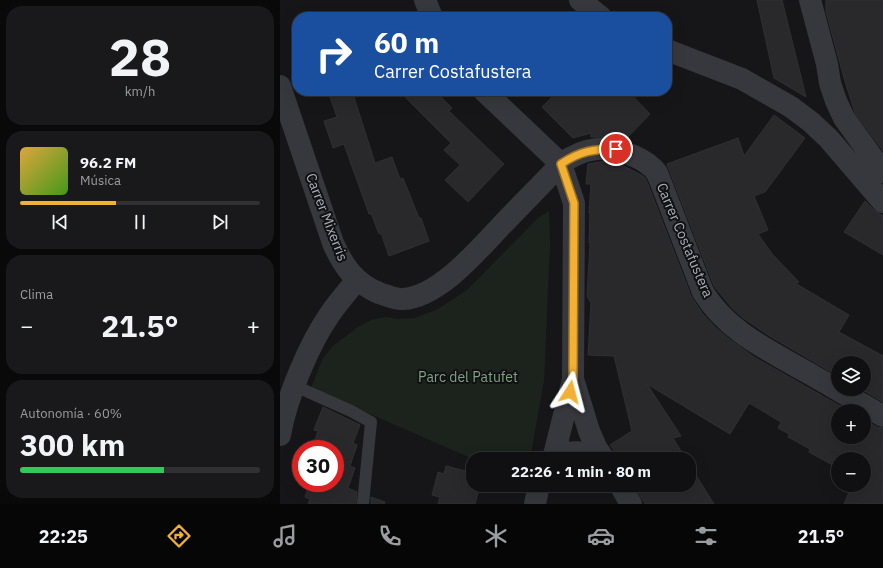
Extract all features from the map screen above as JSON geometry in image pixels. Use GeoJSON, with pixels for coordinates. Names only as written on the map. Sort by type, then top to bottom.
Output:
{"type":"FeatureCollection","features":[{"type":"Feature","properties":{"kind":"street"},"geometry":{"type":"LineString","coordinates":[[425,0],[430,12]]}},
{"type":"Feature","properties":{"kind":"street"},"geometry":{"type":"LineString","coordinates":[[580,0],[595,12]]}},
{"type":"Feature","properties":{"kind":"street"},"geometry":{"type":"LineString","coordinates":[[810,0],[827,64],[830,83],[836,101],[844,118],[883,172]]}},
{"type":"Feature","properties":{"kind":"street"},"geometry":{"type":"LineString","coordinates":[[672,52],[742,79],[796,111],[811,122],[829,139],[883,202]]}},
{"type":"Feature","properties":{"kind":"street","name":"Carrer Mixerris"},"geometry":{"type":"LineString","coordinates":[[280,86],[333,243],[339,256],[346,268],[357,280],[368,288],[385,295],[402,299],[418,295],[440,285],[474,254],[561,164]]}},
{"type":"Feature","properties":{"kind":"street"},"geometry":{"type":"LineString","coordinates":[[489,96],[561,164],[574,203],[573,379],[555,452]]}},
{"type":"Feature","properties":{"kind":"street","name":"Carrer Costafustera"},"geometry":{"type":"LineString","coordinates":[[561,164],[573,156],[586,151],[616,149],[639,158],[649,165],[656,173],[663,188],[704,292],[726,322],[772,352],[883,416]]}},
{"type":"Feature","properties":{"kind":"street"},"geometry":{"type":"LineString","coordinates":[[280,435],[286,410],[295,386],[319,333],[330,313],[357,280]]}},
{"type":"Feature","properties":{"kind":"street"},"geometry":{"type":"LineString","coordinates":[[573,379],[589,431],[600,452]]}},
{"type":"Feature","properties":{"kind":"street"},"geometry":{"type":"LineString","coordinates":[[535,504],[538,492]]}},
{"type":"Feature","properties":{"kind":"street"},"geometry":{"type":"LineString","coordinates":[[624,492],[631,504]]}},
{"type":"Feature","properties":{"kind":"lane"},"geometry":{"type":"LineString","coordinates":[[295,386],[351,411],[371,422],[363,504]]}},
{"type":"Feature","properties":{"kind":"green space","name":"Parc del Patufet"},"geometry":{"type":"Polygon","coordinates":[[[549,211],[550,245],[544,381],[531,452],[466,452],[466,456],[311,388],[323,358],[333,346],[358,327],[371,320],[386,317],[397,319],[415,318],[438,309],[467,290],[538,218],[549,211]]]}},
{"type":"Feature","properties":{"kind":"building"},"geometry":{"type":"Polygon","coordinates":[[[757,0],[782,0],[806,97],[774,78],[757,0]]]}},
{"type":"Feature","properties":{"kind":"building"},"geometry":{"type":"Polygon","coordinates":[[[826,0],[883,0],[883,151],[855,113],[826,12],[826,0]]]}},
{"type":"Feature","properties":{"kind":"building"},"geometry":{"type":"Polygon","coordinates":[[[330,96],[354,96],[375,163],[392,157],[400,179],[403,178],[419,218],[421,218],[429,241],[389,256],[381,233],[379,234],[371,213],[369,214],[344,144],[333,148],[324,121],[337,117],[330,96]]]}},
{"type":"Feature","properties":{"kind":"building"},"geometry":{"type":"Polygon","coordinates":[[[404,96],[440,96],[452,108],[449,111],[504,164],[468,202],[445,180],[460,165],[444,150],[451,143],[404,96]]]}},
{"type":"Feature","properties":{"kind":"building"},"geometry":{"type":"Polygon","coordinates":[[[553,96],[633,96],[650,114],[625,140],[607,137],[591,137],[591,133],[573,138],[542,107],[553,96]]]}},
{"type":"Feature","properties":{"kind":"building"},"geometry":{"type":"Polygon","coordinates":[[[774,115],[805,138],[765,192],[754,196],[768,230],[758,234],[773,255],[799,282],[795,283],[849,315],[839,332],[883,356],[883,402],[871,395],[871,356],[831,356],[831,372],[768,335],[743,318],[732,308],[714,286],[667,164],[738,138],[744,156],[774,115]]]}},
{"type":"Feature","properties":{"kind":"building"},"geometry":{"type":"Polygon","coordinates":[[[605,161],[622,165],[646,179],[691,296],[702,313],[728,338],[754,357],[837,404],[831,404],[831,444],[871,444],[871,424],[883,428],[883,504],[844,504],[849,492],[871,492],[871,452],[831,452],[831,464],[809,452],[810,449],[788,437],[789,434],[778,428],[781,422],[749,403],[730,434],[647,384],[681,436],[673,438],[682,452],[615,452],[610,445],[632,431],[614,356],[588,355],[591,303],[587,296],[591,184],[586,184],[588,164],[605,161]]]}},
{"type":"Feature","properties":{"kind":"building"},"geometry":{"type":"Polygon","coordinates":[[[865,201],[883,216],[883,255],[844,232],[865,201]]]}},
{"type":"Feature","properties":{"kind":"building"},"geometry":{"type":"Polygon","coordinates":[[[323,407],[360,425],[353,443],[357,445],[350,466],[355,468],[348,488],[357,492],[356,504],[308,504],[310,499],[305,497],[307,492],[344,492],[344,440],[315,440],[318,431],[314,430],[323,407]]]}},
{"type":"Feature","properties":{"kind":"building"},"geometry":{"type":"Polygon","coordinates":[[[446,466],[466,471],[466,492],[478,492],[475,504],[438,504],[440,497],[432,495],[438,472],[444,474],[446,466]]]}},
{"type":"Feature","properties":{"kind":"building"},"geometry":{"type":"Polygon","coordinates":[[[696,475],[714,504],[645,504],[638,492],[696,492],[696,475]]]}},
{"type":"Feature","properties":{"kind":"building"},"geometry":{"type":"Polygon","coordinates":[[[371,497],[385,502],[384,504],[371,504],[371,497]]]}},
{"type":"Feature","properties":{"kind":"route"},"geometry":{"type":"LineString","coordinates":[[570,392],[573,379],[574,203],[561,164],[573,156],[586,151],[616,149]]}}]}
